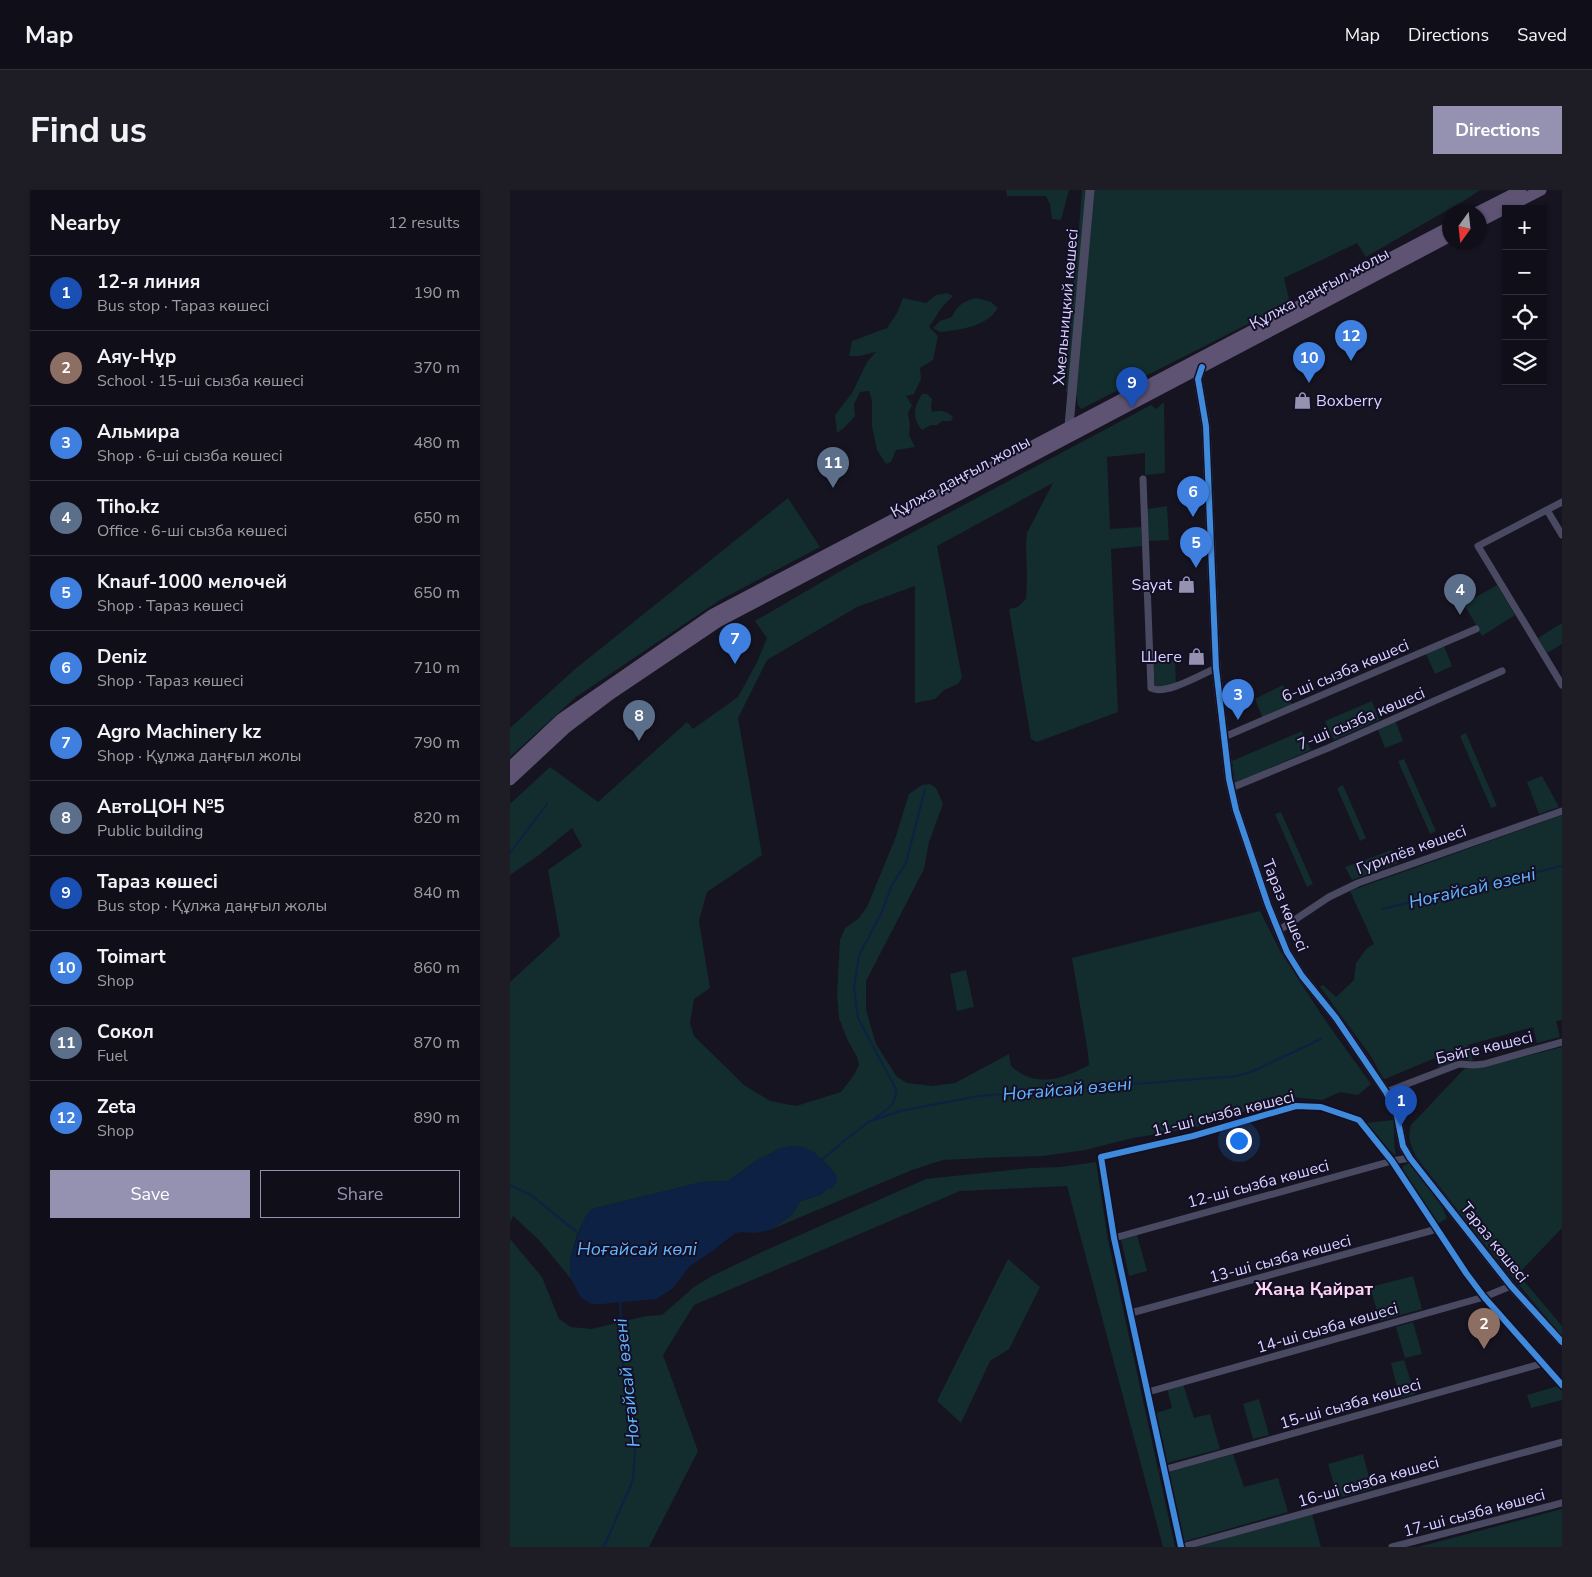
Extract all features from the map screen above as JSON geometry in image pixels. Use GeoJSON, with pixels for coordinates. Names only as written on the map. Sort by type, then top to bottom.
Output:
{"type":"FeatureCollection","features":[{"type":"Feature","properties":{"kind":"main road"},"geometry":{"type":"LineString","coordinates":[[1487,207],[1520,190]]}},
{"type":"Feature","properties":{"kind":"main road"},"geometry":{"type":"LineString","coordinates":[[1487,218],[1541,190]]}},
{"type":"Feature","properties":{"kind":"main road"},"geometry":{"type":"LineString","coordinates":[[1500,211],[1549,190]]}},
{"type":"Feature","properties":{"kind":"main road","name":"Құлжа даңғыл жолы"},"geometry":{"type":"LineString","coordinates":[[510,767],[561,719],[713,614],[1442,231]]}},
{"type":"Feature","properties":{"kind":"main road","name":"Құлжа даңғыл жолы"},"geometry":{"type":"LineString","coordinates":[[510,780],[568,727],[601,701],[718,622],[1442,241]]}},
{"type":"Feature","properties":{"kind":"street","name":"Хмельницкий көшесі"},"geometry":{"type":"LineString","coordinates":[[1069,426],[1090,190]]}},
{"type":"Feature","properties":{"kind":"street","name":"Тараз көшесі"},"geometry":{"type":"LineString","coordinates":[[1202,367],[1198,379],[1206,426],[1216,668],[1224,737],[1231,788],[1241,827],[1278,931],[1302,976],[1336,1018],[1386,1092],[1397,1116],[1403,1146],[1410,1158],[1511,1286],[1562,1342]]}},
{"type":"Feature","properties":{"kind":"street"},"geometry":{"type":"LineString","coordinates":[[1173,382],[1188,380],[1197,386],[1201,394]]}},
{"type":"Feature","properties":{"kind":"street"},"geometry":{"type":"LineString","coordinates":[[1143,479],[1151,688],[1156,690],[1173,688],[1216,668]]}},
{"type":"Feature","properties":{"kind":"street"},"geometry":{"type":"LineString","coordinates":[[1562,502],[1478,546],[1562,685]]}},
{"type":"Feature","properties":{"kind":"street"},"geometry":{"type":"LineString","coordinates":[[1546,510],[1562,535]]}},
{"type":"Feature","properties":{"kind":"street","name":"6-ші сызба көшесі"},"geometry":{"type":"LineString","coordinates":[[1224,737],[1476,629]]}},
{"type":"Feature","properties":{"kind":"street","name":"7-ші сызба көшесі"},"geometry":{"type":"LineString","coordinates":[[1231,788],[1328,748],[1502,671]]}},
{"type":"Feature","properties":{"kind":"street","name":"Гурилёв көшесі"},"geometry":{"type":"LineString","coordinates":[[1278,931],[1329,898],[1358,882],[1562,811]]}},
{"type":"Feature","properties":{"kind":"street","name":"Бәйге көшесі"},"geometry":{"type":"LineString","coordinates":[[1386,1092],[1459,1064],[1484,1064],[1562,1042]]}},
{"type":"Feature","properties":{"kind":"street","name":"11-ші сызба көшесі"},"geometry":{"type":"LineString","coordinates":[[1114,1238],[1101,1157],[1193,1136],[1296,1106],[1321,1107],[1359,1120],[1392,1161],[1484,1297],[1562,1385]]}},
{"type":"Feature","properties":{"kind":"street","name":"12-ші сызба көшесі"},"geometry":{"type":"LineString","coordinates":[[1114,1238],[1392,1161],[1410,1158]]}},
{"type":"Feature","properties":{"kind":"street","name":"13-ші сызба көшесі"},"geometry":{"type":"LineString","coordinates":[[1131,1313],[1437,1229]]}},
{"type":"Feature","properties":{"kind":"street"},"geometry":{"type":"LineString","coordinates":[[1114,1238],[1163,1470],[1182,1547]]}},
{"type":"Feature","properties":{"kind":"street","name":"14-ші сызба көшесі"},"geometry":{"type":"LineString","coordinates":[[1148,1392],[1484,1297],[1511,1286]]}},
{"type":"Feature","properties":{"kind":"street","name":"15-ші сызба көшесі"},"geometry":{"type":"LineString","coordinates":[[1163,1470],[1544,1363]]}},
{"type":"Feature","properties":{"kind":"street","name":"16-ші сызба көшесі"},"geometry":{"type":"LineString","coordinates":[[1182,1547],[1562,1442]]}},
{"type":"Feature","properties":{"kind":"street","name":"17-ші сызба көшесі"},"geometry":{"type":"LineString","coordinates":[[1392,1547],[1562,1503]]}},
{"type":"Feature","properties":{"kind":"green space"},"geometry":{"type":"Polygon","coordinates":[[[1006,190],[1069,190],[1061,220],[1052,219],[1050,204],[1046,196],[1007,196],[1006,190]]]}},
{"type":"Feature","properties":{"kind":"green space"},"geometry":{"type":"Polygon","coordinates":[[[1082,190],[1480,190],[1456,205],[1442,205],[1442,213],[1366,257],[1357,243],[1284,278],[1289,299],[1287,304],[1081,409],[1078,405],[1076,394],[1066,392],[1070,308],[1076,266],[1082,190]]]}},
{"type":"Feature","properties":{"kind":"green space"},"geometry":{"type":"Polygon","coordinates":[[[947,293],[953,296],[942,307],[929,327],[938,336],[933,360],[920,368],[921,379],[914,394],[906,396],[912,405],[908,413],[909,435],[915,447],[896,450],[891,462],[886,464],[877,450],[872,426],[872,400],[869,391],[860,392],[854,404],[855,416],[837,433],[835,415],[852,393],[867,362],[876,352],[849,356],[852,341],[887,328],[897,313],[903,298],[926,303],[936,295],[947,293]]]}},
{"type":"Feature","properties":{"kind":"green space"},"geometry":{"type":"Polygon","coordinates":[[[976,298],[991,302],[998,308],[993,315],[979,324],[940,332],[933,328],[940,321],[952,317],[961,304],[976,298]]]}},
{"type":"Feature","properties":{"kind":"green space"},"geometry":{"type":"Polygon","coordinates":[[[922,394],[927,394],[932,399],[932,412],[946,412],[953,417],[951,421],[942,421],[937,425],[931,425],[922,430],[916,420],[915,412],[922,394]]]}},
{"type":"Feature","properties":{"kind":"green space"},"geometry":{"type":"Polygon","coordinates":[[[1164,402],[1165,473],[1145,475],[1145,453],[1107,457],[1110,529],[1141,527],[1142,546],[1111,549],[1118,712],[1037,742],[1031,739],[1009,609],[1018,607],[1026,599],[1027,533],[1053,483],[937,546],[962,678],[958,684],[944,690],[935,699],[915,703],[915,586],[857,607],[767,660],[738,718],[762,855],[707,892],[699,921],[710,988],[694,999],[690,1023],[694,1036],[744,1085],[770,1101],[796,1106],[841,1092],[859,1065],[839,1018],[837,994],[840,940],[845,928],[858,919],[867,907],[895,839],[909,794],[922,785],[930,784],[936,788],[943,804],[929,842],[924,869],[866,981],[866,1010],[876,1044],[897,1077],[907,1083],[932,1086],[955,1083],[1009,1054],[1011,1066],[1030,1078],[1059,1078],[1079,1070],[1089,1065],[1072,958],[1260,911],[1280,951],[1325,1020],[1371,1084],[1358,1095],[1340,1092],[1322,1100],[1290,1097],[1194,1128],[1133,1138],[1085,1150],[1043,1156],[943,1160],[912,1170],[770,1230],[792,1215],[800,1201],[820,1195],[827,1189],[831,1168],[813,1152],[781,1148],[756,1161],[728,1181],[702,1182],[592,1209],[582,1224],[575,1242],[570,1270],[571,1279],[539,1240],[513,1216],[510,1222],[510,982],[560,936],[548,870],[582,846],[572,828],[539,855],[510,875],[510,804],[550,767],[598,802],[687,722],[693,729],[738,697],[757,662],[767,638],[755,621],[844,569],[1151,405],[1156,409],[1164,402]]]}},
{"type":"Feature","properties":{"kind":"green space"},"geometry":{"type":"Polygon","coordinates":[[[788,498],[820,547],[720,600],[576,697],[510,757],[510,728],[574,670],[788,498]]]}},
{"type":"Feature","properties":{"kind":"green space"},"geometry":{"type":"Polygon","coordinates":[[[1167,506],[1169,540],[1148,541],[1147,509],[1167,506]]]}},
{"type":"Feature","properties":{"kind":"green space"},"geometry":{"type":"Polygon","coordinates":[[[1497,585],[1515,615],[1482,636],[1464,604],[1497,585]]]}},
{"type":"Feature","properties":{"kind":"green space"},"geometry":{"type":"Polygon","coordinates":[[[1562,623],[1562,644],[1547,653],[1538,638],[1562,623]]]}},
{"type":"Feature","properties":{"kind":"green space"},"geometry":{"type":"Polygon","coordinates":[[[1444,646],[1452,666],[1435,674],[1426,654],[1444,646]]]}},
{"type":"Feature","properties":{"kind":"green space"},"geometry":{"type":"Polygon","coordinates":[[[1175,660],[1176,684],[1163,688],[1155,686],[1153,663],[1175,660]]]}},
{"type":"Feature","properties":{"kind":"green space"},"geometry":{"type":"Polygon","coordinates":[[[1283,685],[1293,706],[1263,719],[1255,699],[1283,685]]]}},
{"type":"Feature","properties":{"kind":"green space"},"geometry":{"type":"Polygon","coordinates":[[[1372,701],[1379,720],[1334,740],[1325,721],[1372,701]]]}},
{"type":"Feature","properties":{"kind":"green space"},"geometry":{"type":"Polygon","coordinates":[[[1395,720],[1403,741],[1385,748],[1377,728],[1395,720]]]}},
{"type":"Feature","properties":{"kind":"green space"},"geometry":{"type":"Polygon","coordinates":[[[1302,731],[1311,750],[1235,783],[1232,761],[1302,731]]]}},
{"type":"Feature","properties":{"kind":"green space"},"geometry":{"type":"Polygon","coordinates":[[[1466,733],[1497,806],[1491,808],[1460,736],[1466,733]]]}},
{"type":"Feature","properties":{"kind":"green space"},"geometry":{"type":"Polygon","coordinates":[[[1404,759],[1436,831],[1430,834],[1398,761],[1404,759]]]}},
{"type":"Feature","properties":{"kind":"green space"},"geometry":{"type":"Polygon","coordinates":[[[1542,776],[1559,807],[1539,814],[1527,782],[1542,776]]]}},
{"type":"Feature","properties":{"kind":"green space"},"geometry":{"type":"Polygon","coordinates":[[[1343,785],[1366,838],[1360,841],[1337,788],[1343,785]]]}},
{"type":"Feature","properties":{"kind":"green space"},"geometry":{"type":"Polygon","coordinates":[[[1281,812],[1313,884],[1307,887],[1275,814],[1281,812]]]}},
{"type":"Feature","properties":{"kind":"green space"},"geometry":{"type":"Polygon","coordinates":[[[1562,815],[1562,1020],[1556,1021],[1560,1037],[1537,1043],[1533,1027],[1468,1045],[1473,1061],[1460,1059],[1439,1068],[1435,1058],[1385,1079],[1383,1078],[1370,1055],[1320,987],[1323,985],[1336,997],[1354,980],[1356,963],[1367,948],[1374,944],[1350,891],[1562,815]]]}},
{"type":"Feature","properties":{"kind":"green space"},"geometry":{"type":"Polygon","coordinates":[[[1392,850],[1398,863],[1352,880],[1345,867],[1392,850]]]}},
{"type":"Feature","properties":{"kind":"green space"},"geometry":{"type":"Polygon","coordinates":[[[966,970],[974,1007],[957,1011],[950,974],[966,970]]]}},
{"type":"Feature","properties":{"kind":"green space"},"geometry":{"type":"Polygon","coordinates":[[[1562,1047],[1562,1228],[1518,1274],[1562,1326],[1562,1336],[1482,1241],[1417,1158],[1411,1146],[1409,1134],[1411,1125],[1466,1067],[1481,1068],[1562,1047]]]}},
{"type":"Feature","properties":{"kind":"green space"},"geometry":{"type":"Polygon","coordinates":[[[1393,1120],[1395,1147],[1396,1156],[1367,1123],[1393,1120]]]}},
{"type":"Feature","properties":{"kind":"green space"},"geometry":{"type":"Polygon","coordinates":[[[1096,1162],[1108,1240],[1175,1547],[1163,1547],[1067,1186],[960,1191],[694,1305],[663,1355],[698,1451],[649,1547],[510,1547],[510,1239],[542,1277],[559,1319],[571,1327],[591,1329],[646,1316],[662,1315],[694,1287],[712,1276],[926,1179],[1096,1162]]]}},
{"type":"Feature","properties":{"kind":"green space"},"geometry":{"type":"Polygon","coordinates":[[[1409,1163],[1442,1207],[1447,1218],[1438,1224],[1402,1171],[1403,1166],[1409,1163]]]}},
{"type":"Feature","properties":{"kind":"green space"},"geometry":{"type":"Polygon","coordinates":[[[1137,1235],[1147,1271],[1129,1276],[1121,1239],[1137,1235]]]}},
{"type":"Feature","properties":{"kind":"green space"},"geometry":{"type":"Polygon","coordinates":[[[1008,1259],[1040,1287],[1009,1349],[990,1361],[961,1423],[937,1401],[1008,1259]]]}},
{"type":"Feature","properties":{"kind":"green space"},"geometry":{"type":"Polygon","coordinates":[[[1413,1276],[1422,1309],[1380,1321],[1370,1287],[1413,1276]]]}},
{"type":"Feature","properties":{"kind":"green space"},"geometry":{"type":"Polygon","coordinates":[[[1413,1322],[1422,1354],[1405,1358],[1396,1327],[1413,1322]]]}},
{"type":"Feature","properties":{"kind":"green space"},"geometry":{"type":"Polygon","coordinates":[[[1404,1360],[1415,1394],[1400,1398],[1391,1363],[1404,1360]]]}},
{"type":"Feature","properties":{"kind":"green space"},"geometry":{"type":"Polygon","coordinates":[[[1183,1384],[1194,1418],[1210,1414],[1220,1449],[1167,1463],[1156,1413],[1172,1408],[1167,1388],[1183,1384]]]}},
{"type":"Feature","properties":{"kind":"green space"},"geometry":{"type":"Polygon","coordinates":[[[1558,1386],[1562,1391],[1562,1400],[1531,1408],[1527,1395],[1558,1386]]]}},
{"type":"Feature","properties":{"kind":"green space"},"geometry":{"type":"Polygon","coordinates":[[[1259,1399],[1269,1435],[1253,1439],[1243,1404],[1259,1399]]]}},
{"type":"Feature","properties":{"kind":"green space"},"geometry":{"type":"Polygon","coordinates":[[[1233,1454],[1244,1487],[1278,1478],[1288,1512],[1183,1542],[1169,1472],[1233,1454]]]}},
{"type":"Feature","properties":{"kind":"green space"},"geometry":{"type":"Polygon","coordinates":[[[1363,1454],[1372,1489],[1338,1498],[1328,1464],[1363,1454]]]}},
{"type":"Feature","properties":{"kind":"green space"},"geometry":{"type":"Polygon","coordinates":[[[1562,1509],[1562,1547],[1418,1547],[1562,1509]]]}},
{"type":"Feature","properties":{"kind":"green space"},"geometry":{"type":"Polygon","coordinates":[[[1312,1514],[1321,1547],[1196,1547],[1312,1514]]]}},
{"type":"Feature","properties":{"kind":"water","name":"Ноғайсай көлі"},"geometry":{"type":"Polygon","coordinates":[[[791,1146],[804,1147],[813,1152],[831,1168],[837,1177],[837,1182],[832,1188],[827,1189],[820,1195],[800,1201],[792,1215],[770,1230],[734,1234],[690,1266],[672,1289],[656,1299],[592,1304],[581,1298],[571,1279],[570,1257],[585,1217],[592,1209],[702,1182],[728,1181],[756,1161],[781,1148],[791,1146]]]}},
{"type":"Feature","properties":{"kind":"waterway"},"geometry":{"type":"LineString","coordinates":[[875,1118],[887,1110],[893,1103],[896,1089],[858,1018],[854,988],[859,955],[881,914],[892,885],[906,863],[925,789]]}},
{"type":"Feature","properties":{"kind":"waterway"},"geometry":{"type":"LineString","coordinates":[[510,853],[547,804]]}},
{"type":"Feature","properties":{"kind":"waterway","name":"Ноғайсай өзені"},"geometry":{"type":"LineString","coordinates":[[1382,909],[1562,866]]}},
{"type":"Feature","properties":{"kind":"waterway","name":"Ноғайсай өзені"},"geometry":{"type":"LineString","coordinates":[[823,1159],[870,1121],[900,1111],[978,1096],[1237,1076],[1251,1072],[1321,1039]]}},
{"type":"Feature","properties":{"kind":"waterway"},"geometry":{"type":"LineString","coordinates":[[510,1185],[531,1195],[579,1234]]}},
{"type":"Feature","properties":{"kind":"waterway","name":"Ноғайсай өзені"},"geometry":{"type":"LineString","coordinates":[[604,1547],[633,1480],[636,1435],[624,1378],[620,1302]]}},
{"type":"Feature","properties":{"kind":"cycle path"},"geometry":{"type":"LineString","coordinates":[[1202,367],[1198,379],[1206,426],[1216,668],[1229,779],[1236,810],[1268,905],[1287,952],[1302,976],[1336,1018],[1386,1092],[1397,1116],[1403,1146],[1410,1158],[1511,1286],[1562,1342]]}},
{"type":"Feature","properties":{"kind":"cycle path"},"geometry":{"type":"LineString","coordinates":[[1181,1547],[1114,1238],[1101,1157],[1193,1136],[1296,1106],[1321,1107],[1359,1120],[1392,1161],[1484,1297],[1562,1385]]}},
{"type":"Feature","properties":{"kind":"place","name":"Zeta"},"geometry":{"type":"Point","coordinates":[1351,361]}},
{"type":"Feature","properties":{"kind":"place","name":"Toimart"},"geometry":{"type":"Point","coordinates":[1309,383]}},
{"type":"Feature","properties":{"kind":"place","name":"Boxberry"},"geometry":{"type":"Point","coordinates":[1302,400]}},
{"type":"Feature","properties":{"kind":"place","name":"Тараз көшесі"},"geometry":{"type":"Point","coordinates":[1132,408]}},
{"type":"Feature","properties":{"kind":"place","name":"Сокол"},"geometry":{"type":"Point","coordinates":[833,488]}},
{"type":"Feature","properties":{"kind":"place","name":"Deniz"},"geometry":{"type":"Point","coordinates":[1193,517]}},
{"type":"Feature","properties":{"kind":"place","name":"Knauf-1000 мелочей"},"geometry":{"type":"Point","coordinates":[1196,568]}},
{"type":"Feature","properties":{"kind":"place","name":"Sayat"},"geometry":{"type":"Point","coordinates":[1186,584]}},
{"type":"Feature","properties":{"kind":"place","name":"Tiho.kz"},"geometry":{"type":"Point","coordinates":[1460,615]}},
{"type":"Feature","properties":{"kind":"place","name":"Шеге"},"geometry":{"type":"Point","coordinates":[1196,656]}},
{"type":"Feature","properties":{"kind":"place","name":"Agro Machinery kz"},"geometry":{"type":"Point","coordinates":[735,664]}},
{"type":"Feature","properties":{"kind":"place","name":"Альмира"},"geometry":{"type":"Point","coordinates":[1238,720]}},
{"type":"Feature","properties":{"kind":"place","name":"АвтоЦОН №5"},"geometry":{"type":"Point","coordinates":[639,741]}},
{"type":"Feature","properties":{"kind":"place","name":"12-я линия"},"geometry":{"type":"Point","coordinates":[1401,1126]}},
{"type":"Feature","properties":{"kind":"place","name":"Аяу-Нұр"},"geometry":{"type":"Point","coordinates":[1484,1349]}},
{"type":"Feature","properties":{"kind":"district","name":"Жаңа Қайрат"},"geometry":{"type":"Point","coordinates":[1314,1289]}}]}
